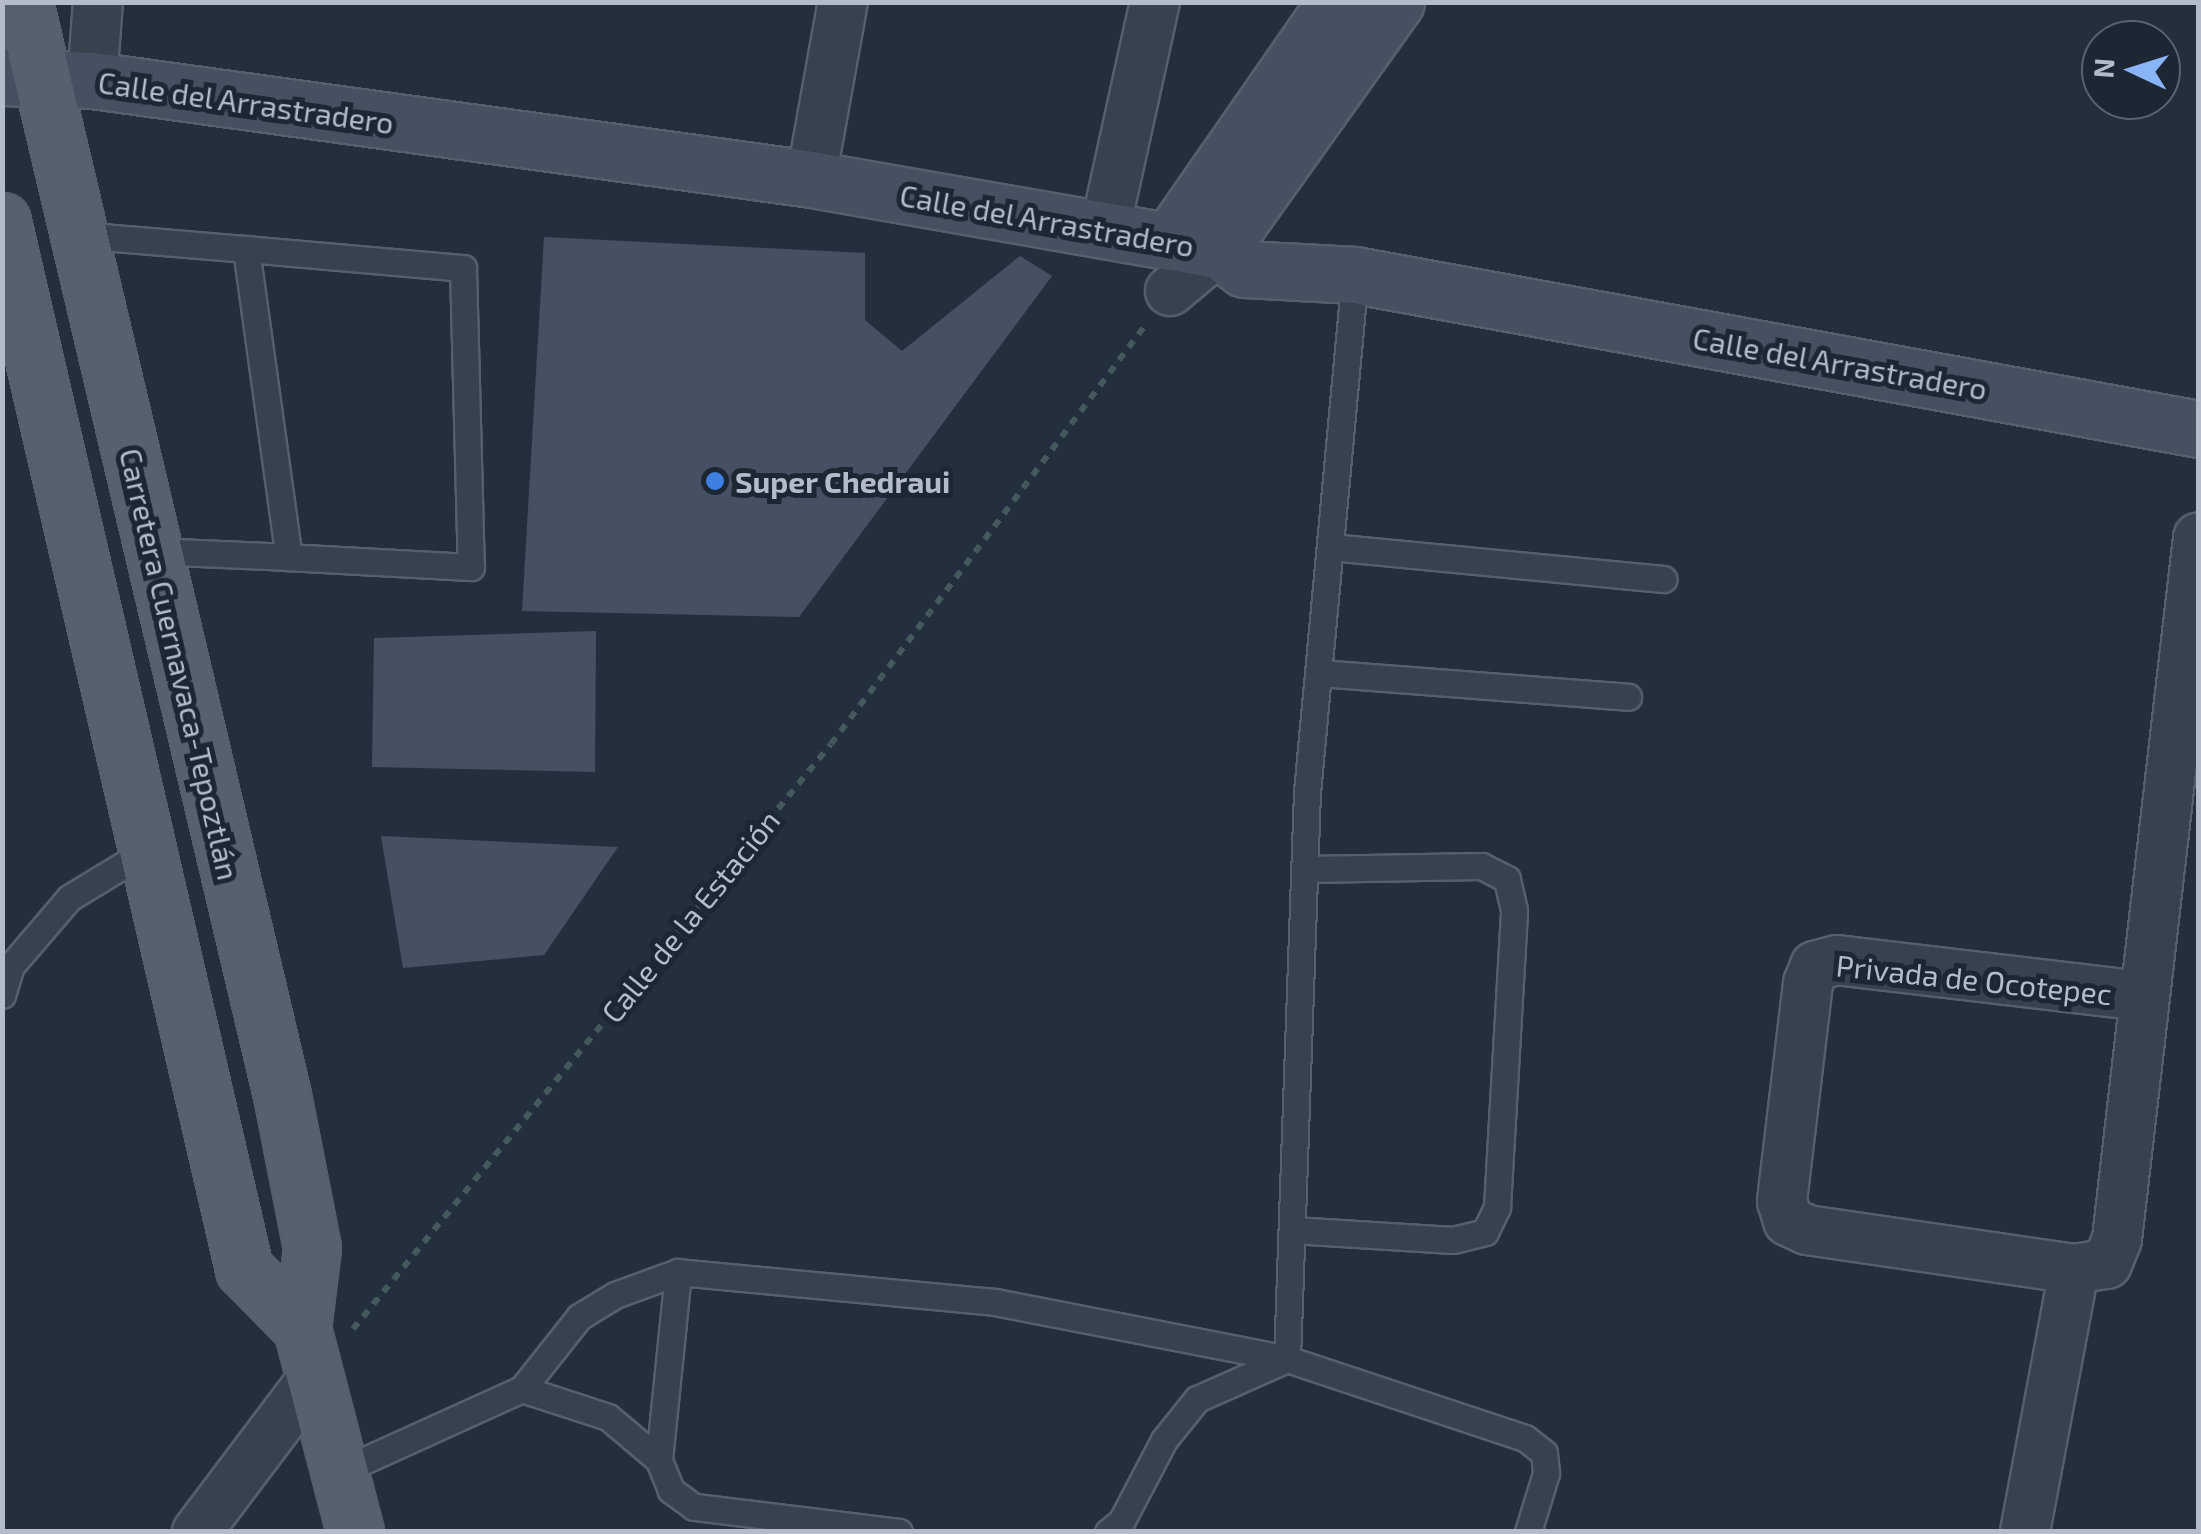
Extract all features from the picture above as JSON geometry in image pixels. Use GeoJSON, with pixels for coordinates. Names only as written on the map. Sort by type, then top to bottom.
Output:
{"type":"FeatureCollection","features":[{"type":"Feature","properties":{"kind":"main road","name":"Carretera Cuernavaca-Tepoztlán"},"geometry":{"type":"LineString","coordinates":[[24,2],[46,79],[79,235],[282,1094],[312,1248],[308,1352]]}},
{"type":"Feature","properties":{"kind":"main road"},"geometry":{"type":"LineString","coordinates":[[2,221],[244,1269],[308,1352],[342,1509]]}},
{"type":"Feature","properties":{"kind":"street"},"geometry":{"type":"LineString","coordinates":[[46,79],[98,2]]}},
{"type":"Feature","properties":{"kind":"street"},"geometry":{"type":"LineString","coordinates":[[811,179],[843,2]]}},
{"type":"Feature","properties":{"kind":"street"},"geometry":{"type":"LineString","coordinates":[[1104,229],[1155,2]]}},
{"type":"Feature","properties":{"kind":"street"},"geometry":{"type":"LineString","coordinates":[[1186,261],[1336,2]]}},
{"type":"Feature","properties":{"kind":"street"},"geometry":{"type":"LineString","coordinates":[[1186,261],[1396,2]]}},
{"type":"Feature","properties":{"kind":"street","name":"Calle del Arrastradero"},"geometry":{"type":"LineString","coordinates":[[46,79],[811,179],[1104,229],[1186,261],[1244,269],[1355,275],[2198,429]]}},
{"type":"Feature","properties":{"kind":"street","name":"Privada de Ocotepec"},"geometry":{"type":"LineString","coordinates":[[2142,996],[1836,960],[1815,966],[1808,983],[1782,1201],[1788,1221],[1807,1230],[2074,1270],[2107,1264],[2117,1239],[2142,996],[2198,538]]}},
{"type":"Feature","properties":{"kind":"street"},"geometry":{"type":"LineString","coordinates":[[2025,1532],[2074,1270]]}},
{"type":"Feature","properties":{"kind":"street"},"geometry":{"type":"LineString","coordinates":[[197,1532],[308,1352]]}},
{"type":"Feature","properties":{"kind":"lane"},"geometry":{"type":"LineString","coordinates":[[79,235],[463,268],[470,567],[154,550]]}},
{"type":"Feature","properties":{"kind":"lane"},"geometry":{"type":"LineString","coordinates":[[246,249],[289,556]]}},
{"type":"Feature","properties":{"kind":"lane"},"geometry":{"type":"LineString","coordinates":[[1287,1359],[1305,869],[1318,674],[1355,275]]}},
{"type":"Feature","properties":{"kind":"lane"},"geometry":{"type":"LineString","coordinates":[[1330,547],[1663,579]]}},
{"type":"Feature","properties":{"kind":"lane"},"geometry":{"type":"LineString","coordinates":[[1318,674],[1628,697]]}},
{"type":"Feature","properties":{"kind":"lane"},"geometry":{"type":"LineString","coordinates":[[2,995],[11,966],[70,898],[148,850]]}},
{"type":"Feature","properties":{"kind":"lane"},"geometry":{"type":"LineString","coordinates":[[1293,1230],[1453,1240],[1484,1232],[1497,1207],[1514,910],[1507,879],[1482,866],[1305,869]]}},
{"type":"Feature","properties":{"kind":"lane"},"geometry":{"type":"LineString","coordinates":[[678,1272],[659,1460],[671,1490],[694,1508],[899,1532]]}},
{"type":"Feature","properties":{"kind":"lane"},"geometry":{"type":"LineString","coordinates":[[342,1509],[522,1389],[579,1317],[616,1295],[678,1272],[995,1302],[1287,1359],[1525,1438],[1544,1453],[1546,1473],[1528,1532]]}},
{"type":"Feature","properties":{"kind":"lane"},"geometry":{"type":"LineString","coordinates":[[1108,1532],[1121,1522],[1164,1440],[1197,1399],[1287,1359]]}},
{"type":"Feature","properties":{"kind":"lane"},"geometry":{"type":"LineString","coordinates":[[522,1389],[608,1417],[659,1460]]}},
{"type":"Feature","properties":{"kind":"path","name":"Calle de la Estación"},"geometry":{"type":"LineString","coordinates":[[308,1352],[830,744],[1186,261]]}},
{"type":"Feature","properties":{"kind":"building","name":"Super Chedraui"},"geometry":{"type":"Polygon","coordinates":[[[544,237],[865,253],[865,320],[902,351],[1020,256],[1052,276],[799,617],[522,611],[544,237]]]}},
{"type":"Feature","properties":{"kind":"building"},"geometry":{"type":"Polygon","coordinates":[[[596,631],[595,772],[372,767],[374,638],[596,631]]]}},
{"type":"Feature","properties":{"kind":"building"},"geometry":{"type":"Polygon","coordinates":[[[381,836],[618,847],[544,955],[403,968],[381,836]]]}},
{"type":"Feature","properties":{"kind":"place","name":"Super Chedraui"},"geometry":{"type":"Point","coordinates":[715,481]}}]}
